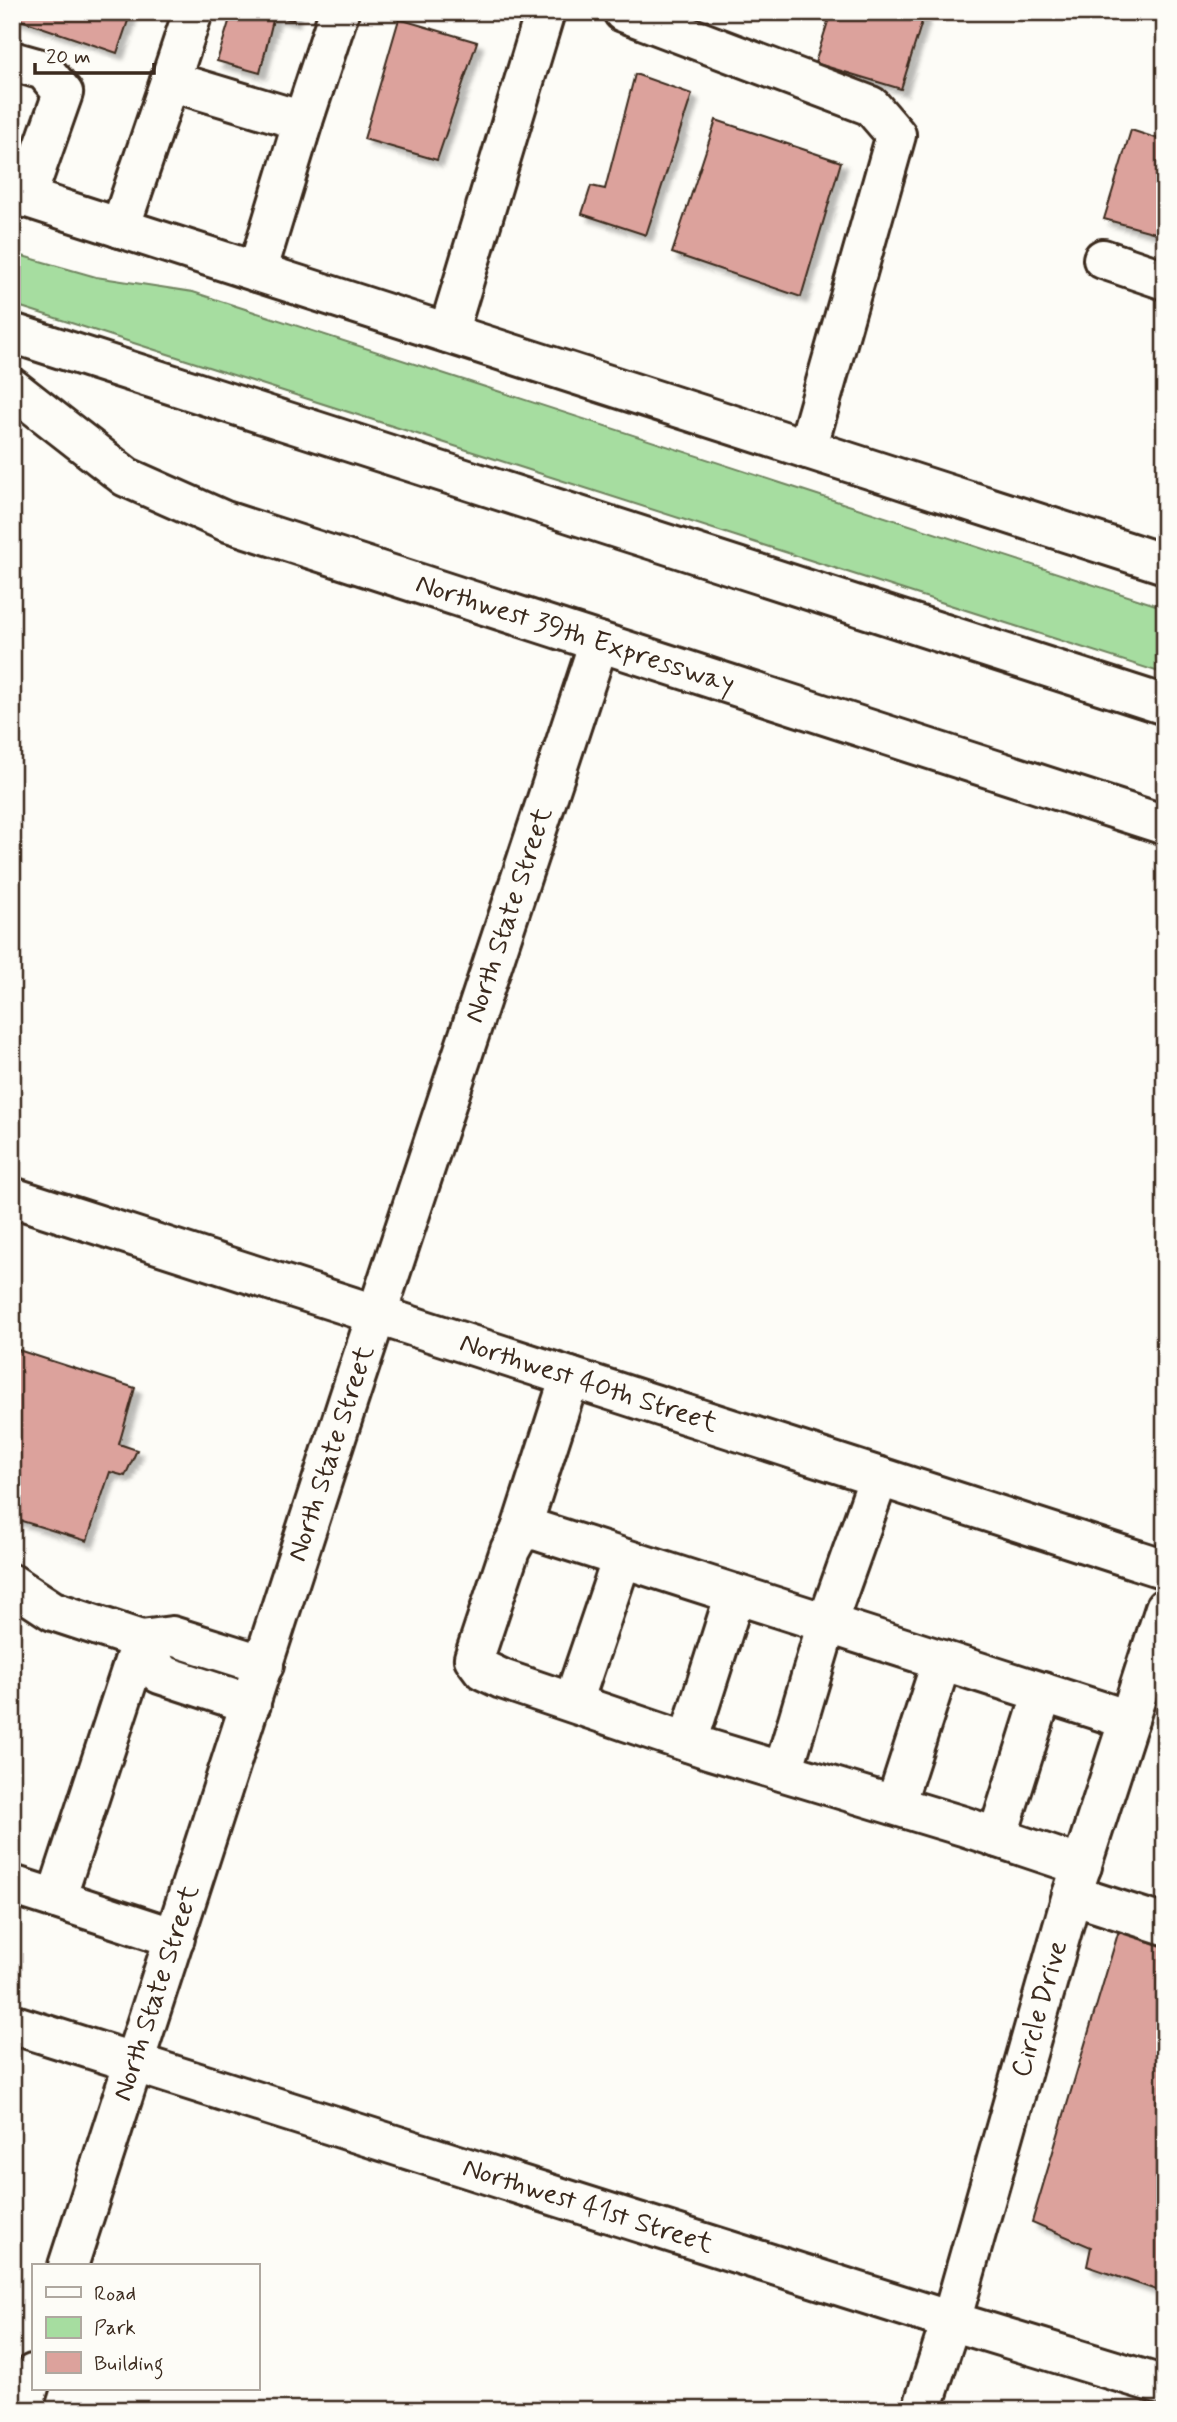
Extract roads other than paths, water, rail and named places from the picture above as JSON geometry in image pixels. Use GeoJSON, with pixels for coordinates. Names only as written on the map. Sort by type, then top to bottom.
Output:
{"type":"FeatureCollection","features":[{"type":"Feature","properties":{"kind":"main road"},"geometry":{"type":"LineString","coordinates":[[120,228],[193,12]]}},
{"type":"Feature","properties":{"kind":"main road"},"geometry":{"type":"LineString","coordinates":[[257,272],[339,12]]}},
{"type":"Feature","properties":{"kind":"main road"},"geometry":{"type":"LineString","coordinates":[[448,333],[545,12]]}},
{"type":"Feature","properties":{"kind":"main road"},"geometry":{"type":"LineString","coordinates":[[623,12],[871,106],[896,135],[807,449]]}},
{"type":"Feature","properties":{"kind":"main road"},"geometry":{"type":"LineString","coordinates":[[12,61],[44,70],[63,93],[19,196],[1165,565]]}},
{"type":"Feature","properties":{"kind":"main road"},"geometry":{"type":"LineString","coordinates":[[170,81],[303,121]]}},
{"type":"Feature","properties":{"kind":"main road"},"geometry":{"type":"LineString","coordinates":[[1103,259],[1165,280]]}},
{"type":"Feature","properties":{"kind":"main road"},"geometry":{"type":"LineString","coordinates":[[12,333],[1165,705]]}},
{"type":"Feature","properties":{"kind":"main road","name":"Northwest 39th Expressway"},"geometry":{"type":"LineString","coordinates":[[12,388],[126,477],[225,522],[1165,825]]}},
{"type":"Feature","properties":{"kind":"main road","name":"North State Street"},"geometry":{"type":"LineString","coordinates":[[69,2264],[599,642]]}},
{"type":"Feature","properties":{"kind":"main road","name":"Northwest 40th Street"},"geometry":{"type":"LineString","coordinates":[[12,1197],[1165,1569]]}},
{"type":"Feature","properties":{"kind":"main road"},"geometry":{"type":"LineString","coordinates":[[570,1377],[520,1532],[510,1550],[474,1658],[483,1670],[502,1679],[688,1742],[997,1838],[1165,1925]]}},
{"type":"Feature","properties":{"kind":"main road"},"geometry":{"type":"LineString","coordinates":[[783,1771],[827,1623],[879,1477]]}},
{"type":"Feature","properties":{"kind":"main road"},"geometry":{"type":"LineString","coordinates":[[520,1532],[536,1530],[1129,1720]]}},
{"type":"Feature","properties":{"kind":"main road"},"geometry":{"type":"LineString","coordinates":[[573,1702],[622,1558]]}},
{"type":"Feature","properties":{"kind":"main road"},"geometry":{"type":"LineString","coordinates":[[12,1584],[53,1611],[141,1640],[172,1636],[264,1665]]}},
{"type":"Feature","properties":{"kind":"main road"},"geometry":{"type":"LineString","coordinates":[[688,1742],[735,1594]]}},
{"type":"Feature","properties":{"kind":"main road","name":"Circle Drive"},"geometry":{"type":"LineString","coordinates":[[922,2410],[951,2321],[1077,1880],[1165,1608]]}},
{"type":"Feature","properties":{"kind":"main road"},"geometry":{"type":"LineString","coordinates":[[141,1640],[160,1675],[251,1704]]}},
{"type":"Feature","properties":{"kind":"main road"},"geometry":{"type":"LineString","coordinates":[[57,1899],[141,1640]]}},
{"type":"Feature","properties":{"kind":"main road"},"geometry":{"type":"LineString","coordinates":[[895,1805],[942,1660]]}},
{"type":"Feature","properties":{"kind":"main road"},"geometry":{"type":"LineString","coordinates":[[997,1838],[1043,1692]]}},
{"type":"Feature","properties":{"kind":"main road"},"geometry":{"type":"LineString","coordinates":[[12,1885],[174,1938]]}},
{"type":"Feature","properties":{"kind":"main road","name":"Northwest 41st Street"},"geometry":{"type":"LineString","coordinates":[[12,2024],[951,2321],[1157,2393]]}},
{"type":"Feature","properties":{"kind":"main road"},"geometry":{"type":"LineString","coordinates":[[22,2410],[32,2377]]}}]}
